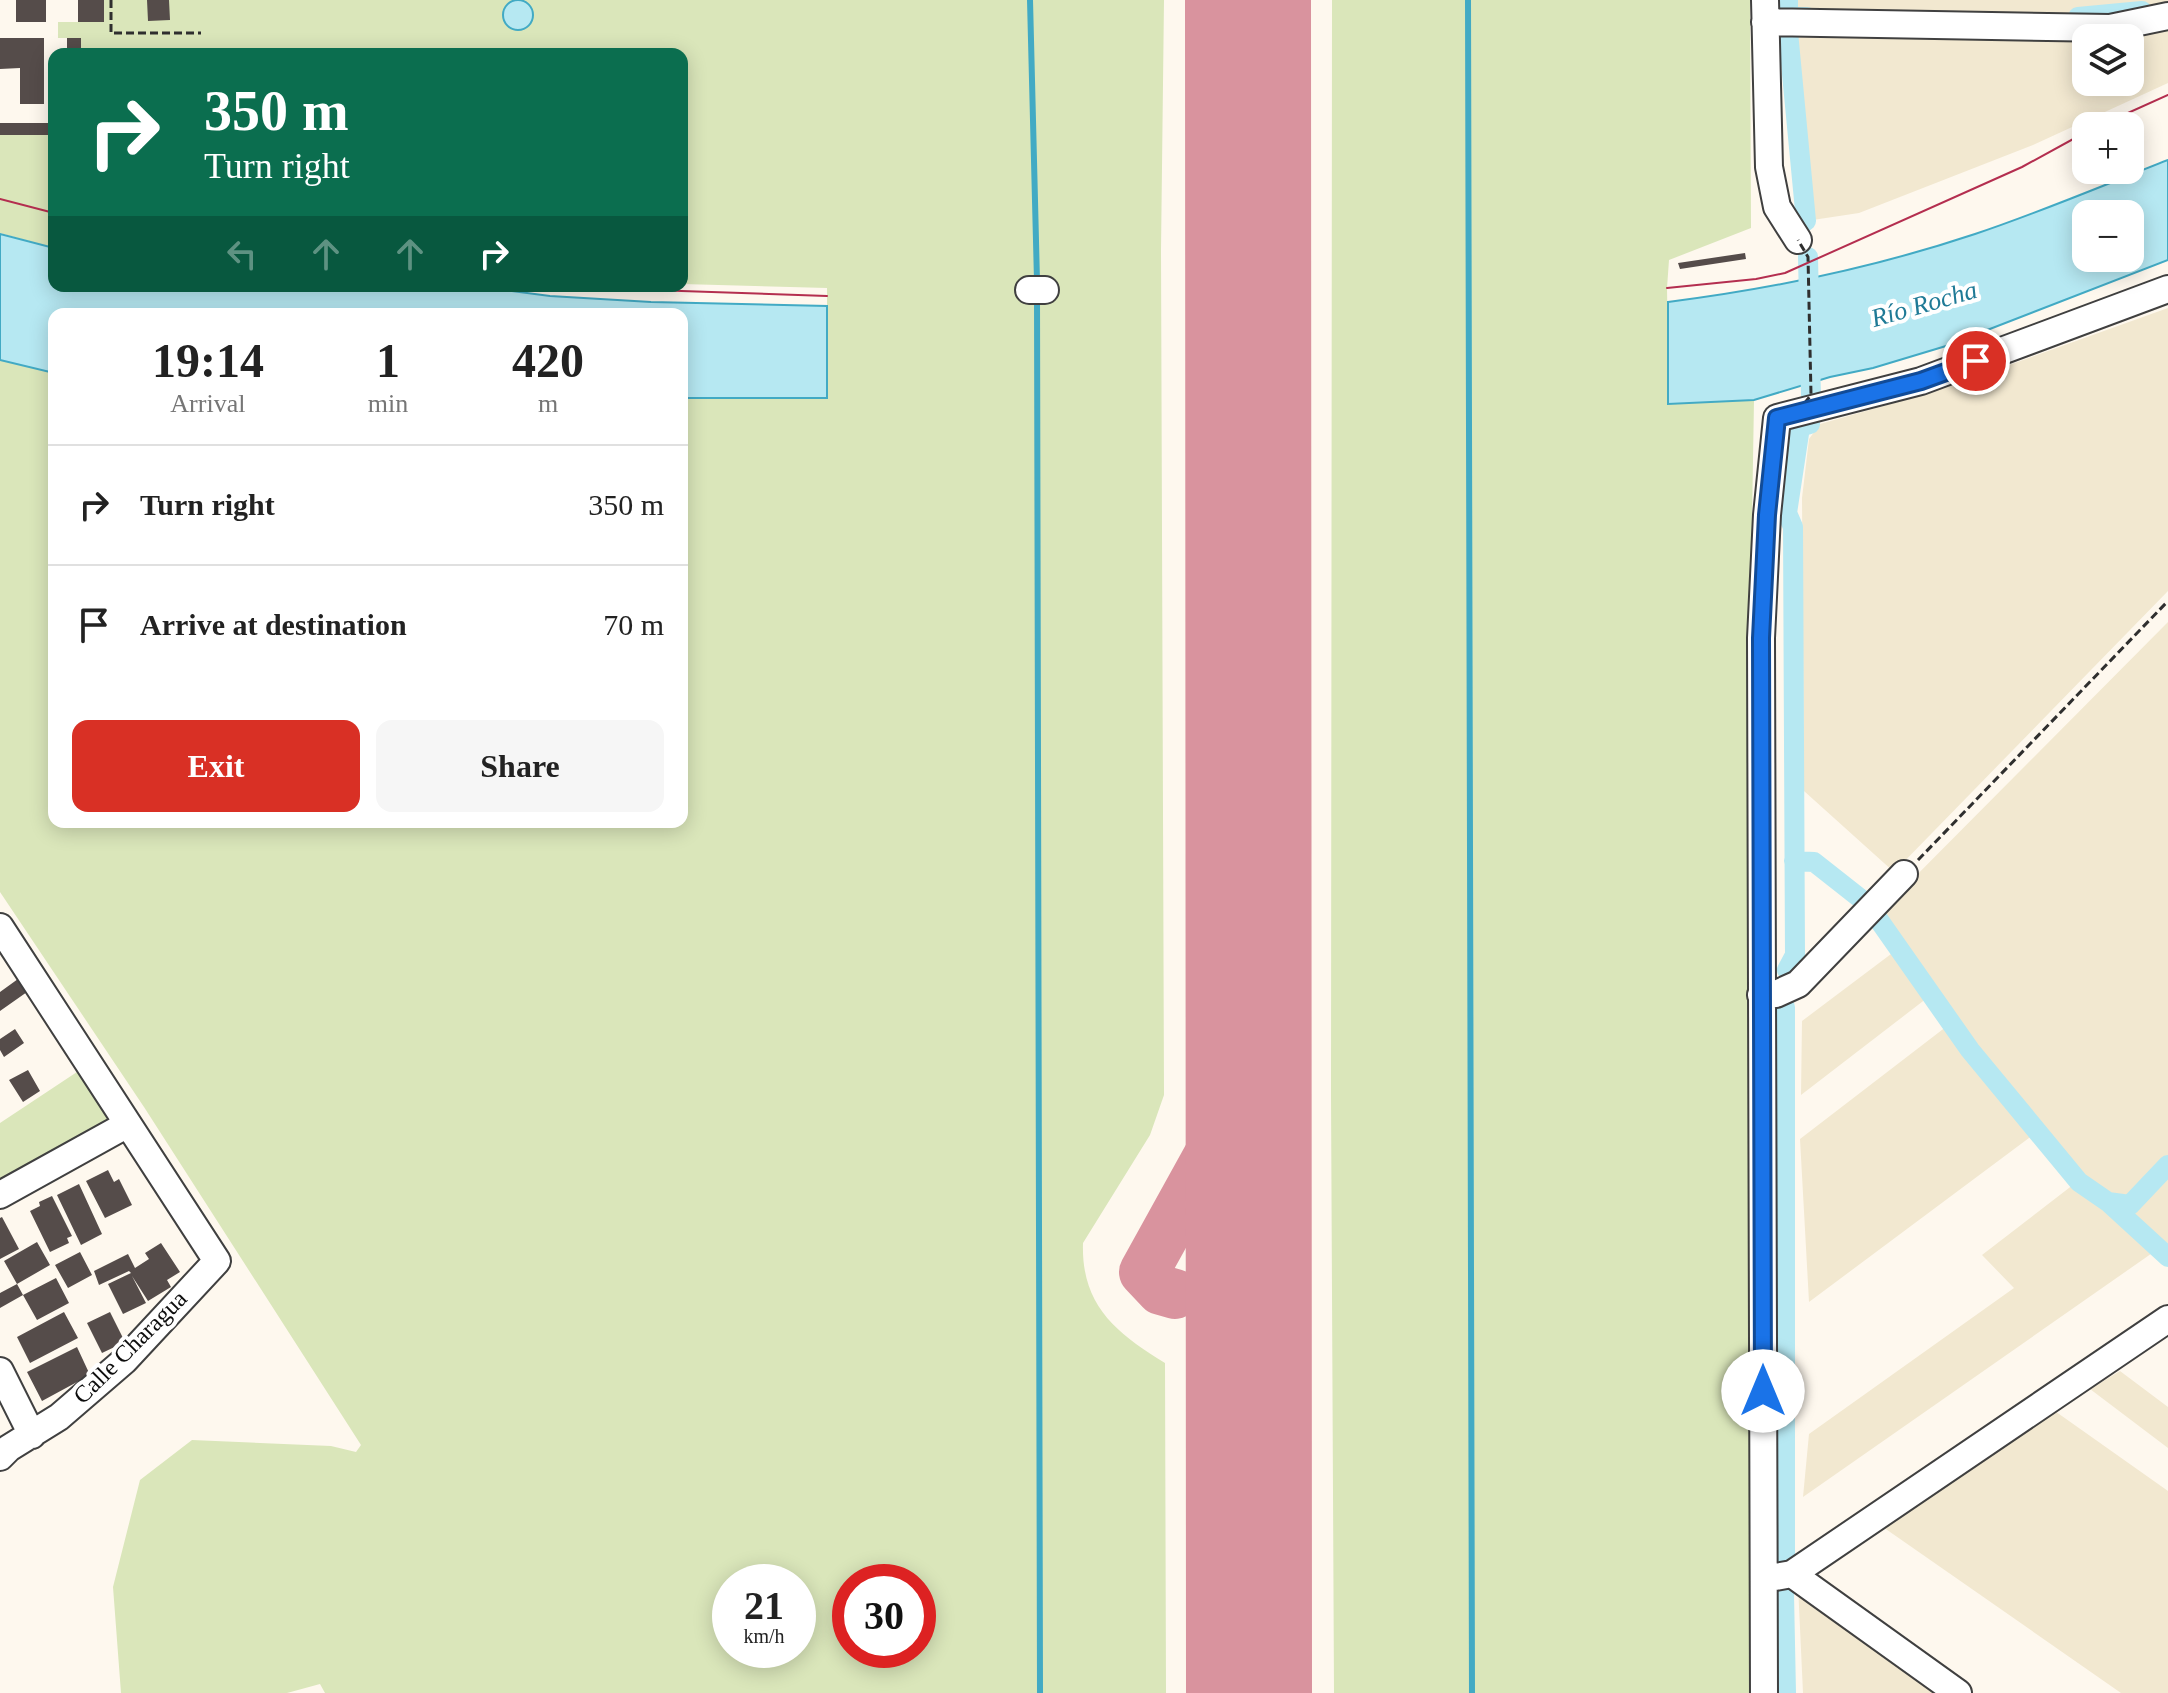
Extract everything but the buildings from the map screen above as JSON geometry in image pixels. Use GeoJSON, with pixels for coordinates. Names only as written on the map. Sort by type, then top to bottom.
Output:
{"type":"FeatureCollection","features":[{"type":"Feature","properties":{"kind":"street"},"geometry":{"type":"LineString","coordinates":[[1798,240],[1777,207],[1769,167],[1765,11],[2110,28],[2168,16]]}},
{"type":"Feature","properties":{"kind":"street"},"geometry":{"type":"LineString","coordinates":[[1764,1693],[1761,638],[1767,515],[1777,418],[1921,381],[2168,289]]}},
{"type":"Feature","properties":{"kind":"street"},"geometry":{"type":"LineString","coordinates":[[1761,995],[1776,994],[1798,984],[1904,874]]}},
{"type":"Feature","properties":{"kind":"street"},"geometry":{"type":"LineString","coordinates":[[0,927],[128,1124],[0,1195]]}},
{"type":"Feature","properties":{"kind":"street","name":"Calle Charagua"},"geometry":{"type":"LineString","coordinates":[[0,1457],[59,1417],[124,1361],[217,1261],[128,1124]]}},
{"type":"Feature","properties":{"kind":"street"},"geometry":{"type":"LineString","coordinates":[[1764,1579],[1792,1574],[2168,1319]]}},
{"type":"Feature","properties":{"kind":"street"},"geometry":{"type":"LineString","coordinates":[[0,1373],[32,1435]]}},
{"type":"Feature","properties":{"kind":"street"},"geometry":{"type":"LineString","coordinates":[[1792,1574],[1958,1693]]}},
{"type":"Feature","properties":{"kind":"path"},"geometry":{"type":"LineString","coordinates":[[111,0],[111,33],[201,33]]}},
{"type":"Feature","properties":{"kind":"path"},"geometry":{"type":"LineString","coordinates":[[1797,413],[1811,395],[1808,257],[1798,240]]}},
{"type":"Feature","properties":{"kind":"path"},"geometry":{"type":"LineString","coordinates":[[1904,874],[2168,601]]}},
{"type":"Feature","properties":{"kind":"shaded area"},"geometry":{"type":"Polygon","coordinates":[[[1788,0],[2168,0],[2168,5],[2084,17],[1788,17],[1788,0]]]}},
{"type":"Feature","properties":{"kind":"shaded area"},"geometry":{"type":"Polygon","coordinates":[[[2168,28],[2168,83],[2144,94],[2144,32],[2168,28]]]}},
{"type":"Feature","properties":{"kind":"shaded area"},"geometry":{"type":"Polygon","coordinates":[[[1788,32],[2072,40],[2072,96],[2140,96],[2105,112],[2072,112],[2072,127],[1859,213],[1806,221],[1788,32]]]}},
{"type":"Feature","properties":{"kind":"shaded area"},"geometry":{"type":"Polygon","coordinates":[[[2168,308],[2168,591],[1894,872],[1804,791],[1802,498],[1809,439],[1820,424],[1998,369],[2168,308]]]}},
{"type":"Feature","properties":{"kind":"shaded area"},"geometry":{"type":"Polygon","coordinates":[[[2168,622],[2168,1257],[2158,1249],[1803,1497],[1809,1434],[2014,1288],[1982,1255],[2078,1181],[2037,1132],[1809,1302],[1800,1139],[1951,1023],[1931,995],[1801,1095],[1802,1021],[1899,948],[1876,916],[2168,622]]]}},
{"type":"Feature","properties":{"kind":"shaded area"},"geometry":{"type":"Polygon","coordinates":[[[2120,1371],[2168,1407],[2168,1448],[2090,1389],[2120,1371]]]}},
{"type":"Feature","properties":{"kind":"shaded area"},"geometry":{"type":"Polygon","coordinates":[[[2052,1409],[2168,1491],[2168,1693],[2121,1693],[1880,1525],[2052,1409]]]}},
{"type":"Feature","properties":{"kind":"shaded area"},"geometry":{"type":"Polygon","coordinates":[[[1798,1585],[1951,1693],[1803,1693],[1798,1585]]]}},
{"type":"Feature","properties":{"kind":"green space"},"geometry":{"type":"Polygon","coordinates":[[[104,0],[1164,0],[1161,250],[1164,1095],[1150,1135],[1083,1243],[1088,1284],[1105,1315],[1131,1340],[1165,1363],[1166,1693],[325,1693],[320,1684],[287,1693],[121,1693],[113,1587],[140,1480],[192,1440],[331,1446],[356,1452],[361,1445],[144,1107],[0,892],[0,360],[48,372],[48,828],[688,828],[688,398],[827,398],[827,288],[688,284],[688,48],[81,48],[81,38],[58,38],[58,22],[104,22],[104,0]]]}},
{"type":"Feature","properties":{"kind":"green space"},"geometry":{"type":"Polygon","coordinates":[[[1332,0],[1750,0],[1751,228],[1669,260],[1667,288],[1669,403],[1754,400],[1748,764],[1752,1693],[1334,1693],[1332,0]]]}},
{"type":"Feature","properties":{"kind":"green space"},"geometry":{"type":"Polygon","coordinates":[[[0,135],[48,135],[48,246],[0,233],[0,135]]]}},
{"type":"Feature","properties":{"kind":"green space"},"geometry":{"type":"Polygon","coordinates":[[[80,1070],[109,1120],[0,1183],[0,1123],[80,1070]]]}},
{"type":"Feature","properties":{"kind":"water"},"geometry":{"type":"Polygon","coordinates":[[[518,0],[529,4],[533,15],[529,26],[518,30],[507,26],[503,15],[507,4],[518,0]]]}},
{"type":"Feature","properties":{"kind":"water","name":"Río Rocha"},"geometry":{"type":"Polygon","coordinates":[[[2168,160],[2168,260],[2144,269],[2144,200],[2072,200],[2072,272],[2137,272],[1946,346],[1873,368],[1830,377],[1754,400],[1668,404],[1668,302],[1746,291],[1900,257],[2000,226],[2108,184],[2144,184],[2144,170],[2168,160]]]}},
{"type":"Feature","properties":{"kind":"water"},"geometry":{"type":"Polygon","coordinates":[[[0,234],[48,246],[48,292],[520,292],[651,302],[827,306],[827,398],[688,398],[688,308],[48,308],[48,372],[0,360],[0,234]]]}},
{"type":"Feature","properties":{"kind":"waterway"},"geometry":{"type":"LineString","coordinates":[[1030,0],[1037,281]]}},
{"type":"Feature","properties":{"kind":"waterway"},"geometry":{"type":"LineString","coordinates":[[1468,0],[1472,1693]]}},
{"type":"Feature","properties":{"kind":"waterway"},"geometry":{"type":"LineString","coordinates":[[1788,0],[1788,17],[1807,17]]}},
{"type":"Feature","properties":{"kind":"waterway"},"geometry":{"type":"LineString","coordinates":[[2078,17],[2142,11]]}},
{"type":"Feature","properties":{"kind":"waterway"},"geometry":{"type":"LineString","coordinates":[[1788,32],[1806,221]]}},
{"type":"Feature","properties":{"kind":"waterway"},"geometry":{"type":"LineString","coordinates":[[1808,257],[1809,303]]}},
{"type":"Feature","properties":{"kind":"waterway"},"geometry":{"type":"LineString","coordinates":[[1037,297],[1040,1693]]}},
{"type":"Feature","properties":{"kind":"waterway"},"geometry":{"type":"LineString","coordinates":[[1810,359],[1811,395]]}},
{"type":"Feature","properties":{"kind":"waterway"},"geometry":{"type":"LineString","coordinates":[[1787,970],[1795,955],[1793,527],[1787,513],[1800,427],[1810,424]]}},
{"type":"Feature","properties":{"kind":"waterway"},"geometry":{"type":"LineString","coordinates":[[1794,861],[1814,862],[1861,899]]}},
{"type":"Feature","properties":{"kind":"waterway"},"geometry":{"type":"LineString","coordinates":[[1876,916],[1970,1050],[2079,1182],[2108,1202],[2130,1205],[2168,1165]]}},
{"type":"Feature","properties":{"kind":"waterway"},"geometry":{"type":"LineString","coordinates":[[1785,1007],[1785,1373]]}},
{"type":"Feature","properties":{"kind":"waterway"},"geometry":{"type":"LineString","coordinates":[[2108,1202],[2168,1257]]}},
{"type":"Feature","properties":{"kind":"waterway"},"geometry":{"type":"LineString","coordinates":[[1785,1404],[1785,1556]]}},
{"type":"Feature","properties":{"kind":"waterway"},"geometry":{"type":"LineString","coordinates":[[1784,1594],[1786,1693]]}},
{"type":"Feature","properties":{"kind":"taxiway"},"geometry":{"type":"LineString","coordinates":[[1175,1294],[1161,1290],[1144,1272],[1248,1084]]}},
{"type":"Feature","properties":{"kind":"runway"},"geometry":{"type":"LineString","coordinates":[[1248,0],[1249,1693]]}},
{"type":"Feature","properties":{"kind":"tram line"},"geometry":{"type":"LineString","coordinates":[[2130,112],[2168,95]]}},
{"type":"Feature","properties":{"kind":"tram line"},"geometry":{"type":"LineString","coordinates":[[1667,288],[1785,273],[2022,167],[2072,140]]}},
{"type":"Feature","properties":{"kind":"tram line"},"geometry":{"type":"LineString","coordinates":[[0,199],[48,211]]}},
{"type":"Feature","properties":{"kind":"tram line"},"geometry":{"type":"LineString","coordinates":[[688,291],[827,296]]}},
{"type":"Feature","properties":{"kind":"route"},"geometry":{"type":"LineString","coordinates":[[1763,1391],[1761,638],[1767,515],[1777,418],[1921,381],[1976,361]]}}]}
